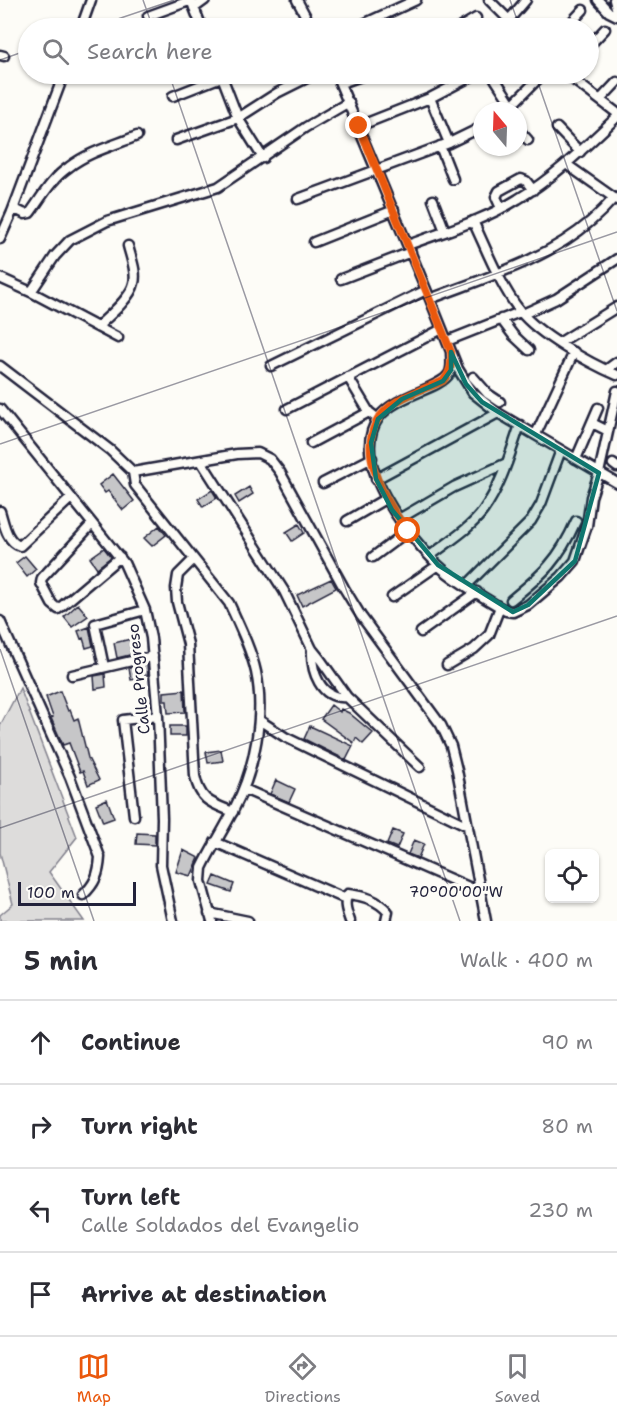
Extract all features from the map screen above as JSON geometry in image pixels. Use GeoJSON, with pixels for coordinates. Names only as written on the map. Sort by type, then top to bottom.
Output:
{"type":"FeatureCollection","features":[{"type":"Feature","properties":{"kind":"street"},"geometry":{"type":"LineString","coordinates":[[85,18],[91,0]]}},
{"type":"Feature","properties":{"kind":"street"},"geometry":{"type":"LineString","coordinates":[[148,16],[205,0]]}},
{"type":"Feature","properties":{"kind":"street"},"geometry":{"type":"LineString","coordinates":[[297,0],[307,18]]}},
{"type":"Feature","properties":{"kind":"street"},"geometry":{"type":"LineString","coordinates":[[377,18],[416,0]]}},
{"type":"Feature","properties":{"kind":"street"},"geometry":{"type":"LineString","coordinates":[[489,0],[505,18]]}},
{"type":"Feature","properties":{"kind":"street"},"geometry":{"type":"LineString","coordinates":[[511,18],[526,0]]}},
{"type":"Feature","properties":{"kind":"street"},"geometry":{"type":"LineString","coordinates":[[597,0],[609,12],[617,16]]}},
{"type":"Feature","properties":{"kind":"street"},"geometry":{"type":"LineString","coordinates":[[614,0],[617,11]]}},
{"type":"Feature","properties":{"kind":"street"},"geometry":{"type":"LineString","coordinates":[[192,3],[198,18]]}},
{"type":"Feature","properties":{"kind":"street"},"geometry":{"type":"LineString","coordinates":[[576,18],[583,10]]}},
{"type":"Feature","properties":{"kind":"street"},"geometry":{"type":"LineString","coordinates":[[599,35],[605,29]]}},
{"type":"Feature","properties":{"kind":"street"},"geometry":{"type":"LineString","coordinates":[[600,100],[617,82]]}},
{"type":"Feature","properties":{"kind":"street"},"geometry":{"type":"LineString","coordinates":[[0,239],[60,84]]}},
{"type":"Feature","properties":{"kind":"street"},"geometry":{"type":"LineString","coordinates":[[174,96],[203,84]]}},
{"type":"Feature","properties":{"kind":"street"},"geometry":{"type":"LineString","coordinates":[[227,84],[238,118],[263,158]]}},
{"type":"Feature","properties":{"kind":"street"},"geometry":{"type":"LineString","coordinates":[[176,140],[238,118],[295,84]]}},
{"type":"Feature","properties":{"kind":"street"},"geometry":{"type":"LineString","coordinates":[[341,84],[466,384],[482,402],[498,413],[617,483]]}},
{"type":"Feature","properties":{"kind":"street"},"geometry":{"type":"LineString","coordinates":[[359,126],[430,98],[457,84]]}},
{"type":"Feature","properties":{"kind":"street"},"geometry":{"type":"LineString","coordinates":[[497,84],[506,102]]}},
{"type":"Feature","properties":{"kind":"street"},"geometry":{"type":"LineString","coordinates":[[515,102],[533,84]]}},
{"type":"Feature","properties":{"kind":"street"},"geometry":{"type":"LineString","coordinates":[[341,279],[501,208],[533,190],[566,164],[617,115],[579,84]]}},
{"type":"Feature","properties":{"kind":"street"},"geometry":{"type":"LineString","coordinates":[[430,98],[453,179]]}},
{"type":"Feature","properties":{"kind":"street"},"geometry":{"type":"LineString","coordinates":[[31,292],[55,256],[70,240],[107,221],[218,187],[306,127],[349,102]]}},
{"type":"Feature","properties":{"kind":"street"},"geometry":{"type":"LineString","coordinates":[[557,128],[580,152]]}},
{"type":"Feature","properties":{"kind":"street"},"geometry":{"type":"LineString","coordinates":[[298,199],[445,145],[473,131]]}},
{"type":"Feature","properties":{"kind":"street"},"geometry":{"type":"LineString","coordinates":[[12,212],[17,210],[30,213],[58,176],[69,166],[89,155],[137,136]]}},
{"type":"Feature","properties":{"kind":"street"},"geometry":{"type":"LineString","coordinates":[[430,299],[531,259],[562,242],[616,199],[566,164]]}},
{"type":"Feature","properties":{"kind":"street"},"geometry":{"type":"LineString","coordinates":[[501,208],[496,197],[499,191],[518,180],[524,179],[533,190]]}},
{"type":"Feature","properties":{"kind":"street"},"geometry":{"type":"LineString","coordinates":[[433,200],[445,231]]}},
{"type":"Feature","properties":{"kind":"street"},"geometry":{"type":"LineString","coordinates":[[314,242],[394,210]]}},
{"type":"Feature","properties":{"kind":"street"},"geometry":{"type":"LineString","coordinates":[[473,221],[498,272],[522,313],[559,343],[617,375]]}},
{"type":"Feature","properties":{"kind":"street"},"geometry":{"type":"LineString","coordinates":[[97,327],[132,290],[135,282],[128,246]]}},
{"type":"Feature","properties":{"kind":"street"},"geometry":{"type":"LineString","coordinates":[[447,341],[556,299],[617,259]]}},
{"type":"Feature","properties":{"kind":"street"},"geometry":{"type":"LineString","coordinates":[[0,278],[118,338]]}},
{"type":"Feature","properties":{"kind":"street"},"geometry":{"type":"LineString","coordinates":[[271,366],[426,290]]}},
{"type":"Feature","properties":{"kind":"street"},"geometry":{"type":"LineString","coordinates":[[559,343],[617,307]]}},
{"type":"Feature","properties":{"kind":"street"},"geometry":{"type":"LineString","coordinates":[[501,319],[513,335],[529,350]]}},
{"type":"Feature","properties":{"kind":"street"},"geometry":{"type":"LineString","coordinates":[[287,408],[442,329]]}},
{"type":"Feature","properties":{"kind":"street"},"geometry":{"type":"LineString","coordinates":[[451,352],[450,369],[443,381],[402,399],[388,408],[378,419],[371,443],[376,479],[399,519],[438,565],[500,607],[513,612],[520,610],[561,577],[575,561],[583,543],[591,498],[599,473],[617,391]]}},
{"type":"Feature","properties":{"kind":"street"},"geometry":{"type":"LineString","coordinates":[[536,434],[574,352]]}},
{"type":"Feature","properties":{"kind":"street"},"geometry":{"type":"LineString","coordinates":[[606,370],[617,362]]}},
{"type":"Feature","properties":{"kind":"street"},"geometry":{"type":"LineString","coordinates":[[0,366],[110,450],[133,472],[135,485],[229,603],[240,626],[256,673],[259,720],[244,789],[202,868],[201,880],[211,917],[248,921]]}},
{"type":"Feature","properties":{"kind":"street"},"geometry":{"type":"LineString","coordinates":[[348,377],[369,412],[378,419]]}},
{"type":"Feature","properties":{"kind":"street"},"geometry":{"type":"LineString","coordinates":[[473,377],[500,402]]}},
{"type":"Feature","properties":{"kind":"street"},"geometry":{"type":"LineString","coordinates":[[482,402],[489,394]]}},
{"type":"Feature","properties":{"kind":"street"},"geometry":{"type":"LineString","coordinates":[[576,459],[598,408]]}},
{"type":"Feature","properties":{"kind":"street","name":"Calle Progreso"},"geometry":{"type":"LineString","coordinates":[[0,409],[120,557],[146,610],[158,716],[162,818],[161,865],[173,921]]}},
{"type":"Feature","properties":{"kind":"street"},"geometry":{"type":"LineString","coordinates":[[311,443],[369,412]]}},
{"type":"Feature","properties":{"kind":"street"},"geometry":{"type":"LineString","coordinates":[[376,479],[498,413]]}},
{"type":"Feature","properties":{"kind":"street"},"geometry":{"type":"LineString","coordinates":[[592,423],[608,431]]}},
{"type":"Feature","properties":{"kind":"street"},"geometry":{"type":"LineString","coordinates":[[430,556],[482,512],[494,494],[520,425]]}},
{"type":"Feature","properties":{"kind":"street"},"geometry":{"type":"LineString","coordinates":[[466,585],[531,521],[541,504],[561,450]]}},
{"type":"Feature","properties":{"kind":"street"},"geometry":{"type":"LineString","coordinates":[[133,472],[237,454],[258,453],[270,459],[280,472],[361,616],[441,725],[457,770],[486,921]]}},
{"type":"Feature","properties":{"kind":"street"},"geometry":{"type":"LineString","coordinates":[[323,483],[372,458]]}},
{"type":"Feature","properties":{"kind":"street"},"geometry":{"type":"LineString","coordinates":[[201,460],[284,591],[312,649],[347,697],[420,767]]}},
{"type":"Feature","properties":{"kind":"street"},"geometry":{"type":"LineString","coordinates":[[399,519],[454,487],[507,463]]}},
{"type":"Feature","properties":{"kind":"street"},"geometry":{"type":"LineString","coordinates":[[0,511],[6,532],[15,545],[20,546],[71,498]]}},
{"type":"Feature","properties":{"kind":"street"},"geometry":{"type":"LineString","coordinates":[[348,521],[386,499]]}},
{"type":"Feature","properties":{"kind":"street"},"geometry":{"type":"LineString","coordinates":[[511,600],[550,567],[562,550],[576,522]]}},
{"type":"Feature","properties":{"kind":"street"},"geometry":{"type":"LineString","coordinates":[[92,524],[42,578],[41,583],[52,604],[58,609],[120,557]]}},
{"type":"Feature","properties":{"kind":"street"},"geometry":{"type":"LineString","coordinates":[[373,557],[408,531]]}},
{"type":"Feature","properties":{"kind":"street"},"geometry":{"type":"LineString","coordinates":[[194,559],[178,575],[176,588],[177,602],[188,644],[195,777],[203,796],[211,803],[233,812]]}},
{"type":"Feature","properties":{"kind":"street"},"geometry":{"type":"LineString","coordinates":[[392,597],[438,565]]}},
{"type":"Feature","properties":{"kind":"street"},"geometry":{"type":"LineString","coordinates":[[550,567],[561,577]]}},
{"type":"Feature","properties":{"kind":"street"},"geometry":{"type":"LineString","coordinates":[[421,632],[477,592]]}},
{"type":"Feature","properties":{"kind":"street"},"geometry":{"type":"LineString","coordinates":[[447,665],[474,649],[489,635],[500,607]]}},
{"type":"Feature","properties":{"kind":"street"},"geometry":{"type":"LineString","coordinates":[[104,667],[95,624],[146,610]]}},
{"type":"Feature","properties":{"kind":"street"},"geometry":{"type":"LineString","coordinates":[[0,621],[70,777],[100,857],[99,871],[93,886],[83,895]]}},
{"type":"Feature","properties":{"kind":"street"},"geometry":{"type":"LineString","coordinates":[[312,649],[311,663],[319,683],[333,695],[339,698],[347,697]]}},
{"type":"Feature","properties":{"kind":"street"},"geometry":{"type":"LineString","coordinates":[[72,675],[153,656]]}},
{"type":"Feature","properties":{"kind":"street"},"geometry":{"type":"LineString","coordinates":[[134,816],[123,720],[158,716]]}},
{"type":"Feature","properties":{"kind":"street"},"geometry":{"type":"LineString","coordinates":[[259,720],[285,737],[468,826]]}},
{"type":"Feature","properties":{"kind":"street"},"geometry":{"type":"LineString","coordinates":[[244,789],[480,892]]}},
{"type":"Feature","properties":{"kind":"street"},"geometry":{"type":"LineString","coordinates":[[215,842],[346,899]]}},
{"type":"Feature","properties":{"kind":"street"},"geometry":{"type":"LineString","coordinates":[[350,921],[346,907],[348,894],[382,905],[388,912],[390,920]]}},
{"type":"Feature","properties":{"kind":"highlighted area"},"geometry":{"type":"Polygon","coordinates":[[[451,352],[466,384],[482,402],[599,473],[575,561],[528,605],[513,612],[438,565],[392,510],[376,479],[371,443],[378,419],[402,399],[443,381],[451,370],[451,352]]]}},
{"type":"Feature","properties":{"kind":"shaded area"},"geometry":{"type":"Polygon","coordinates":[[[20,688],[77,837],[49,872],[84,921],[0,921],[0,915],[13,904],[0,853],[0,726],[20,688]]]}},
{"type":"Feature","properties":{"kind":"building"},"geometry":{"type":"Polygon","coordinates":[[[113,474],[134,501],[123,510],[108,491],[105,493],[99,485],[113,474]]]}},
{"type":"Feature","properties":{"kind":"building"},"geometry":{"type":"Polygon","coordinates":[[[249,487],[253,494],[239,503],[235,496],[249,487]]]}},
{"type":"Feature","properties":{"kind":"building"},"geometry":{"type":"Polygon","coordinates":[[[212,490],[217,498],[203,507],[198,499],[212,490]]]}},
{"type":"Feature","properties":{"kind":"building"},"geometry":{"type":"Polygon","coordinates":[[[299,524],[304,533],[292,541],[286,532],[299,524]]]}},
{"type":"Feature","properties":{"kind":"building"},"geometry":{"type":"Polygon","coordinates":[[[159,526],[166,535],[152,546],[144,538],[159,526]]]}},
{"type":"Feature","properties":{"kind":"building"},"geometry":{"type":"Polygon","coordinates":[[[104,548],[111,557],[97,568],[90,558],[104,548]]]}},
{"type":"Feature","properties":{"kind":"building"},"geometry":{"type":"Polygon","coordinates":[[[25,556],[36,569],[27,577],[16,563],[25,556]]]}},
{"type":"Feature","properties":{"kind":"building"},"geometry":{"type":"Polygon","coordinates":[[[331,579],[336,588],[302,606],[297,595],[331,579]]]}},
{"type":"Feature","properties":{"kind":"building"},"geometry":{"type":"Polygon","coordinates":[[[78,604],[88,616],[72,627],[64,617],[78,604]]]}},
{"type":"Feature","properties":{"kind":"building"},"geometry":{"type":"Polygon","coordinates":[[[89,627],[93,646],[86,648],[78,631],[89,627]]]}},
{"type":"Feature","properties":{"kind":"building"},"geometry":{"type":"Polygon","coordinates":[[[135,638],[138,653],[117,658],[114,643],[135,638]]]}},
{"type":"Feature","properties":{"kind":"building"},"geometry":{"type":"Polygon","coordinates":[[[147,664],[148,675],[131,680],[129,668],[147,664]]]}},
{"type":"Feature","properties":{"kind":"building"},"geometry":{"type":"Polygon","coordinates":[[[105,674],[106,687],[95,689],[94,676],[105,674]]]}},
{"type":"Feature","properties":{"kind":"building"},"geometry":{"type":"Polygon","coordinates":[[[184,690],[185,712],[168,713],[164,692],[184,690]]]}},
{"type":"Feature","properties":{"kind":"building"},"geometry":{"type":"Polygon","coordinates":[[[60,691],[74,720],[78,718],[88,758],[99,780],[88,785],[83,771],[80,772],[69,743],[63,745],[51,718],[53,717],[46,697],[60,691]]]}},
{"type":"Feature","properties":{"kind":"building"},"geometry":{"type":"Polygon","coordinates":[[[331,705],[340,712],[341,709],[349,713],[373,733],[363,744],[356,738],[354,743],[321,719],[331,705]]]}},
{"type":"Feature","properties":{"kind":"building"},"geometry":{"type":"Polygon","coordinates":[[[170,726],[186,726],[186,736],[170,736],[170,726]]]}},
{"type":"Feature","properties":{"kind":"building"},"geometry":{"type":"Polygon","coordinates":[[[310,726],[353,746],[346,760],[304,739],[310,726]]]}},
{"type":"Feature","properties":{"kind":"building"},"geometry":{"type":"Polygon","coordinates":[[[221,750],[223,761],[208,763],[206,752],[221,750]]]}},
{"type":"Feature","properties":{"kind":"building"},"geometry":{"type":"Polygon","coordinates":[[[276,780],[295,789],[289,802],[270,794],[276,780]]]}},
{"type":"Feature","properties":{"kind":"building"},"geometry":{"type":"Polygon","coordinates":[[[107,799],[114,818],[103,822],[96,804],[107,799]]]}},
{"type":"Feature","properties":{"kind":"building"},"geometry":{"type":"Polygon","coordinates":[[[393,830],[403,834],[397,848],[387,844],[393,830]]]}},
{"type":"Feature","properties":{"kind":"building"},"geometry":{"type":"Polygon","coordinates":[[[137,833],[155,834],[155,845],[136,844],[137,833]]]}},
{"type":"Feature","properties":{"kind":"building"},"geometry":{"type":"Polygon","coordinates":[[[414,840],[424,844],[418,858],[408,854],[414,840]]]}},
{"type":"Feature","properties":{"kind":"building"},"geometry":{"type":"Polygon","coordinates":[[[183,850],[199,858],[191,876],[176,872],[183,850]]]}},
{"type":"Feature","properties":{"kind":"building"},"geometry":{"type":"Polygon","coordinates":[[[215,876],[234,884],[231,892],[211,885],[215,876]]]}},
{"type":"Feature","properties":{"kind":"route"},"geometry":{"type":"LineString","coordinates":[[359,126],[451,352],[452,362],[448,376],[443,381],[402,399],[388,408],[378,419],[374,429],[371,443],[376,479],[392,510],[408,531]]}}]}
